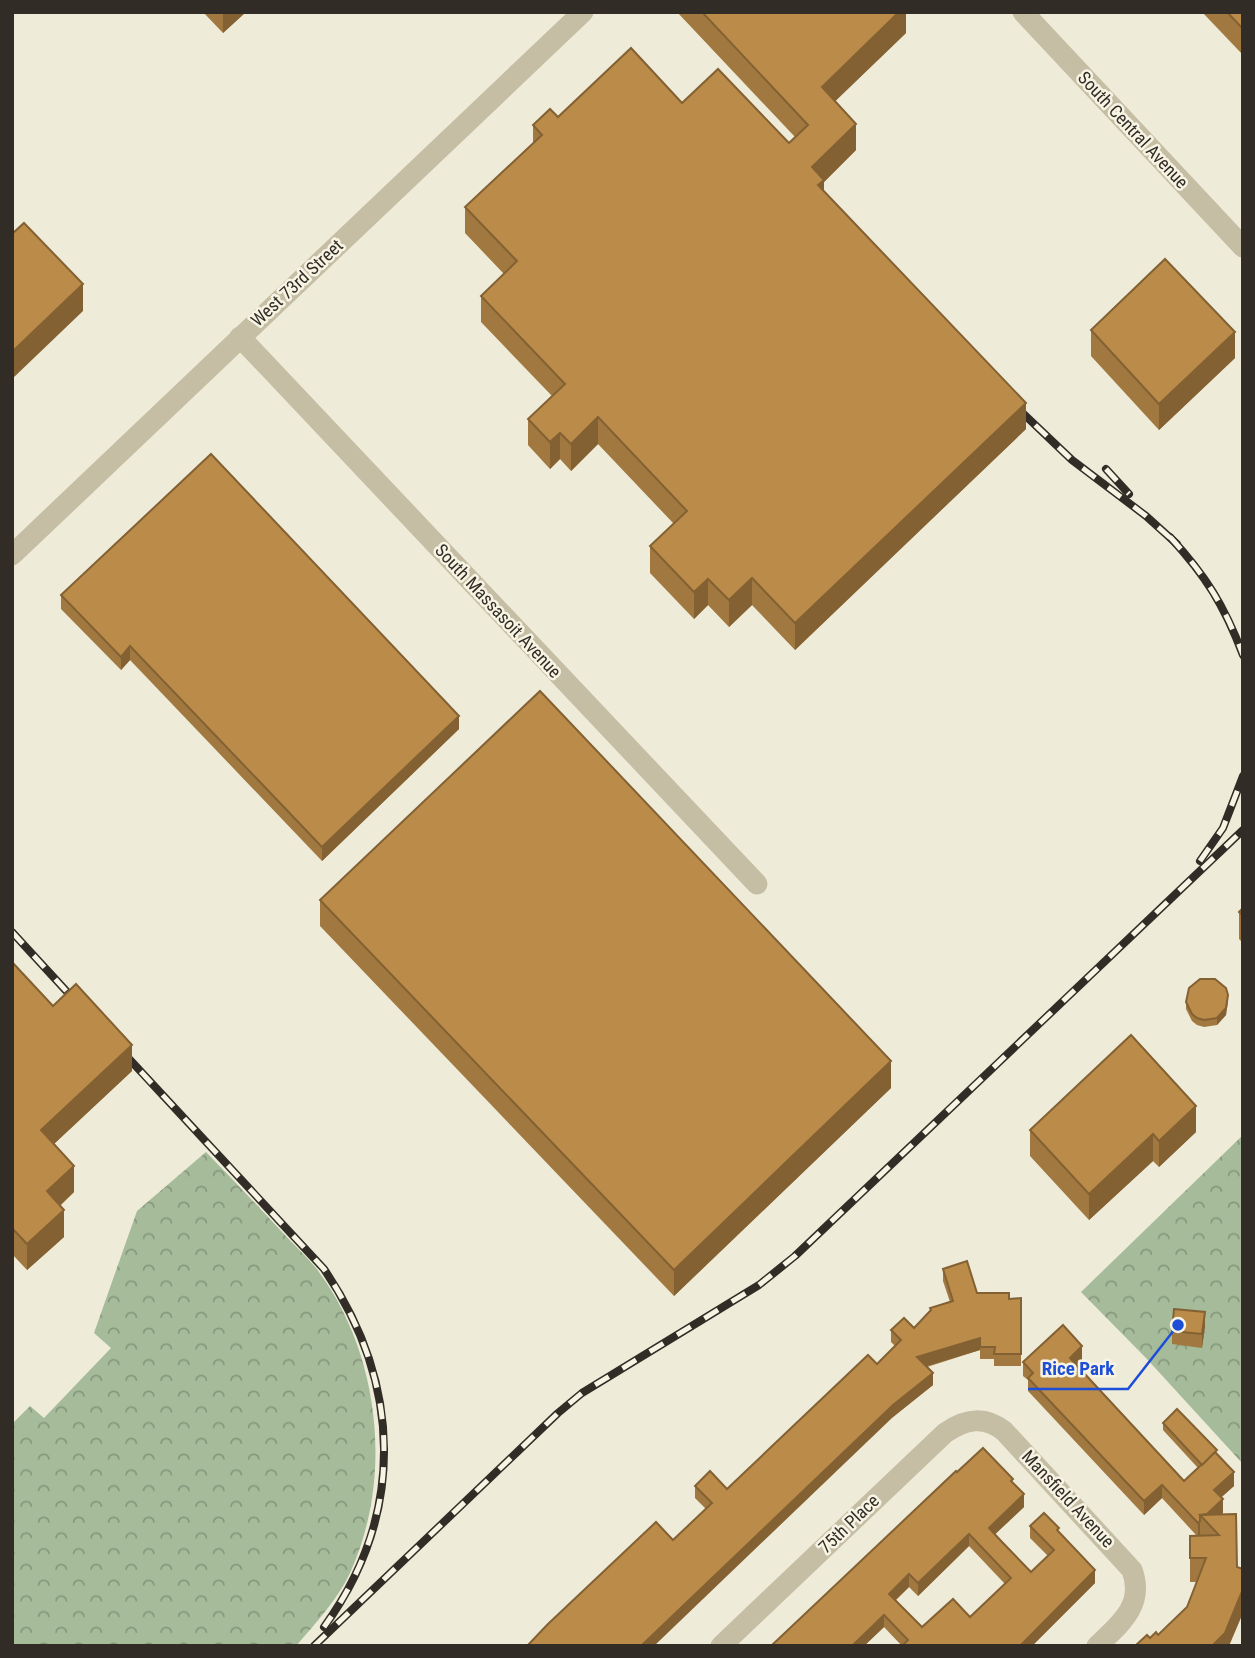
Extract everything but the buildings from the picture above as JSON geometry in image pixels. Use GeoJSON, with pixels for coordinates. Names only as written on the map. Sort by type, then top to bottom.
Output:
{"type":"FeatureCollection","features":[{"type":"Feature","properties":{"kind":"street","name":"West 73rd Street"},"geometry":{"type":"LineString","coordinates":[[12,555],[583,12]]}},
{"type":"Feature","properties":{"kind":"street","name":"South Central Avenue"},"geometry":{"type":"LineString","coordinates":[[1023,12],[1243,247]]}},
{"type":"Feature","properties":{"kind":"street","name":"South Massasoit Avenue"},"geometry":{"type":"LineString","coordinates":[[240,337],[757,884]]}},
{"type":"Feature","properties":{"kind":"street","name":"75th Place"},"geometry":{"type":"LineString","coordinates":[[721,1646],[945,1433],[968,1421],[985,1421]]}},
{"type":"Feature","properties":{"kind":"street","name":"Mansfield Avenue"},"geometry":{"type":"LineString","coordinates":[[985,1421],[996,1425],[1007,1434],[1132,1570],[1137,1589],[1134,1602],[1128,1615],[1097,1646]]}},
{"type":"Feature","properties":{"kind":"green space"},"geometry":{"type":"Polygon","coordinates":[[[1243,1135],[1243,1464],[1081,1292],[1243,1135]]]}},
{"type":"Feature","properties":{"kind":"green space"},"geometry":{"type":"Polygon","coordinates":[[[206,1152],[316,1268],[338,1301],[354,1338],[366,1376],[374,1416],[375,1456],[372,1497],[364,1536],[350,1573],[333,1602],[296,1646],[12,1646],[12,1424],[30,1406],[44,1418],[111,1348],[94,1333],[137,1211],[206,1152]]]}},
{"type":"Feature","properties":{"kind":"railway"},"geometry":{"type":"LineString","coordinates":[[1012,403],[1072,460],[1146,516],[1177,544]]}},
{"type":"Feature","properties":{"kind":"railway"},"geometry":{"type":"LineString","coordinates":[[1106,469],[1129,494]]}},
{"type":"Feature","properties":{"kind":"railway"},"geometry":{"type":"LineString","coordinates":[[1170,537],[1213,592],[1243,655]]}},
{"type":"Feature","properties":{"kind":"railway"},"geometry":{"type":"LineString","coordinates":[[1200,861],[1223,828],[1243,776]]}},
{"type":"Feature","properties":{"kind":"railway"},"geometry":{"type":"LineString","coordinates":[[314,1646],[582,1393],[759,1285],[795,1256],[1243,830]]}},
{"type":"Feature","properties":{"kind":"railway"},"geometry":{"type":"LineString","coordinates":[[12,932],[81,1007]]}},
{"type":"Feature","properties":{"kind":"railway"},"geometry":{"type":"LineString","coordinates":[[119,1048],[324,1269],[350,1313],[368,1358],[380,1403],[384,1449],[381,1494],[370,1540],[351,1584],[324,1627]]}},
{"type":"Feature","properties":{"kind":"place","name":"Rice Park"},"geometry":{"type":"Point","coordinates":[1178,1325]}}]}
